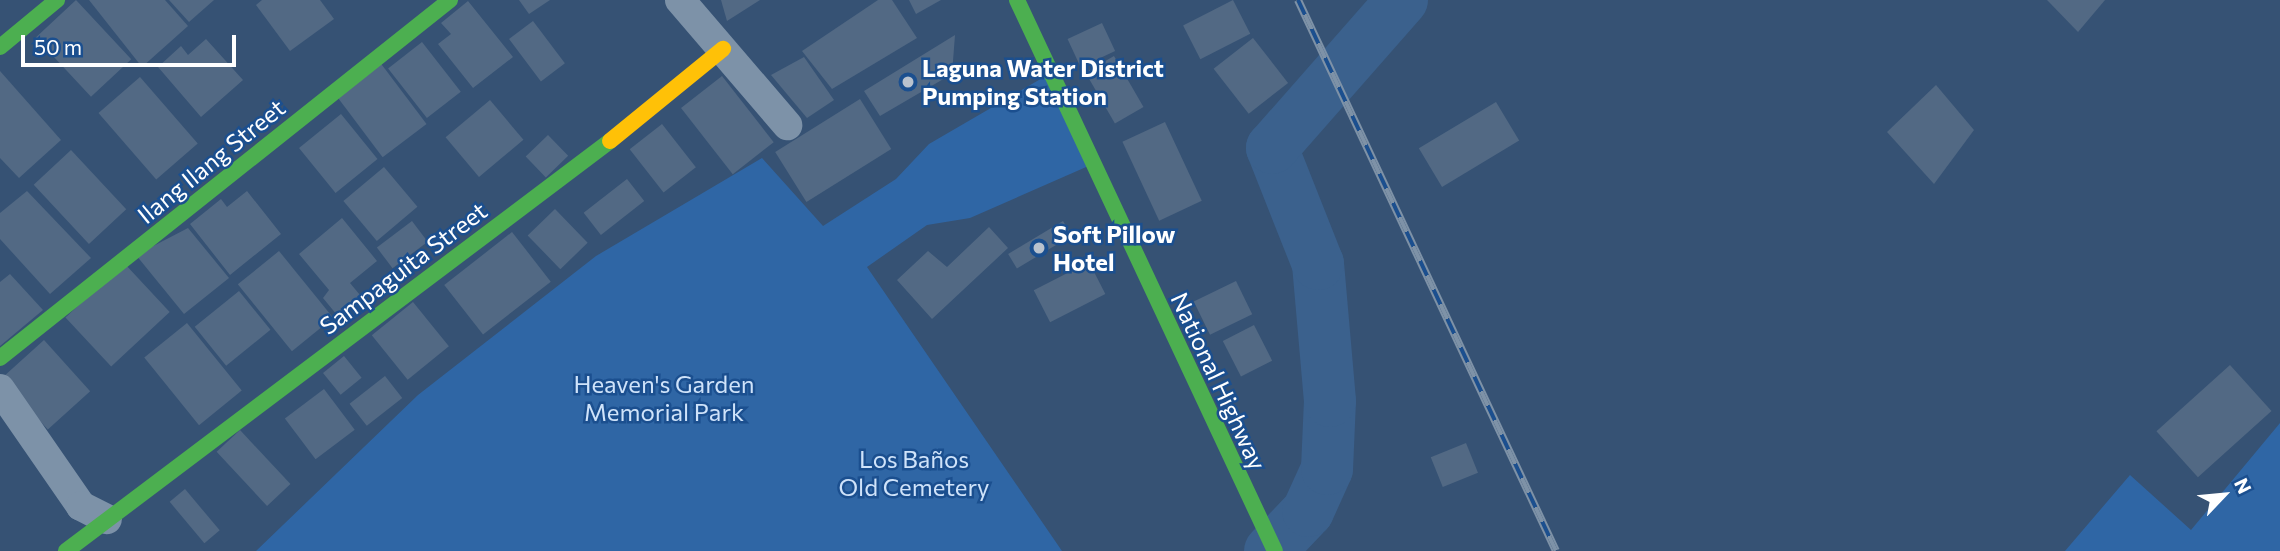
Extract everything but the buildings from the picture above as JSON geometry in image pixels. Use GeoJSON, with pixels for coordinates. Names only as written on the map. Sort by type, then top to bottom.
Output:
{"type":"FeatureCollection","features":[{"type":"Feature","properties":{"kind":"street"},"geometry":{"type":"LineString","coordinates":[[0,47],[57,0]]}},
{"type":"Feature","properties":{"kind":"street","name":"Ilang Ilang Street"},"geometry":{"type":"LineString","coordinates":[[0,358],[450,0]]}},
{"type":"Feature","properties":{"kind":"street"},"geometry":{"type":"LineString","coordinates":[[680,0],[788,125]]}},
{"type":"Feature","properties":{"kind":"street","name":"National Highway"},"geometry":{"type":"LineString","coordinates":[[1017,0],[1275,551]]}},
{"type":"Feature","properties":{"kind":"street","name":"Sampaguita Street"},"geometry":{"type":"LineString","coordinates":[[66,551],[660,103],[723,49]]}},
{"type":"Feature","properties":{"kind":"street"},"geometry":{"type":"LineString","coordinates":[[0,389],[81,506],[107,520]]}},
{"type":"Feature","properties":{"kind":"green space","name":"Heaven's Garden Memorial Park"},"geometry":{"type":"Polygon","coordinates":[[[1051,73],[1093,164],[970,218],[927,225],[867,267],[1062,551],[256,551],[418,395],[596,256],[762,158],[823,226],[896,179],[929,144],[1051,73]]]}},
{"type":"Feature","properties":{"kind":"green space"},"geometry":{"type":"Polygon","coordinates":[[[2280,423],[2280,551],[2065,551],[2130,475],[2191,530],[2280,423]]]}},
{"type":"Feature","properties":{"kind":"waterway"},"geometry":{"type":"LineString","coordinates":[[1270,551],[1308,511],[1327,469],[1330,401],[1318,264],[1272,148],[1402,0]]}},
{"type":"Feature","properties":{"kind":"railway"},"geometry":{"type":"LineString","coordinates":[[1298,0],[1556,551]]}},
{"type":"Feature","properties":{"kind":"traffic: fast"},"geometry":{"type":"LineString","coordinates":[[0,47],[57,0]]}},
{"type":"Feature","properties":{"kind":"traffic: fast"},"geometry":{"type":"LineString","coordinates":[[0,358],[450,0]]}},
{"type":"Feature","properties":{"kind":"traffic: fast"},"geometry":{"type":"LineString","coordinates":[[1017,0],[1275,551]]}},
{"type":"Feature","properties":{"kind":"traffic: fast"},"geometry":{"type":"LineString","coordinates":[[66,551],[610,141]]}},
{"type":"Feature","properties":{"kind":"traffic: slow"},"geometry":{"type":"LineString","coordinates":[[610,141],[723,49]]}},
{"type":"Feature","properties":{"kind":"place","name":"Laguna Water District Pumping Station"},"geometry":{"type":"Point","coordinates":[908,82]}},
{"type":"Feature","properties":{"kind":"place","name":"Soft Pillow Hotel"},"geometry":{"type":"Point","coordinates":[1039,248]}},
{"type":"Feature","properties":{"kind":"park label","name":"Los Baños Old Cemetery"},"geometry":{"type":"Point","coordinates":[914,473]}}]}
